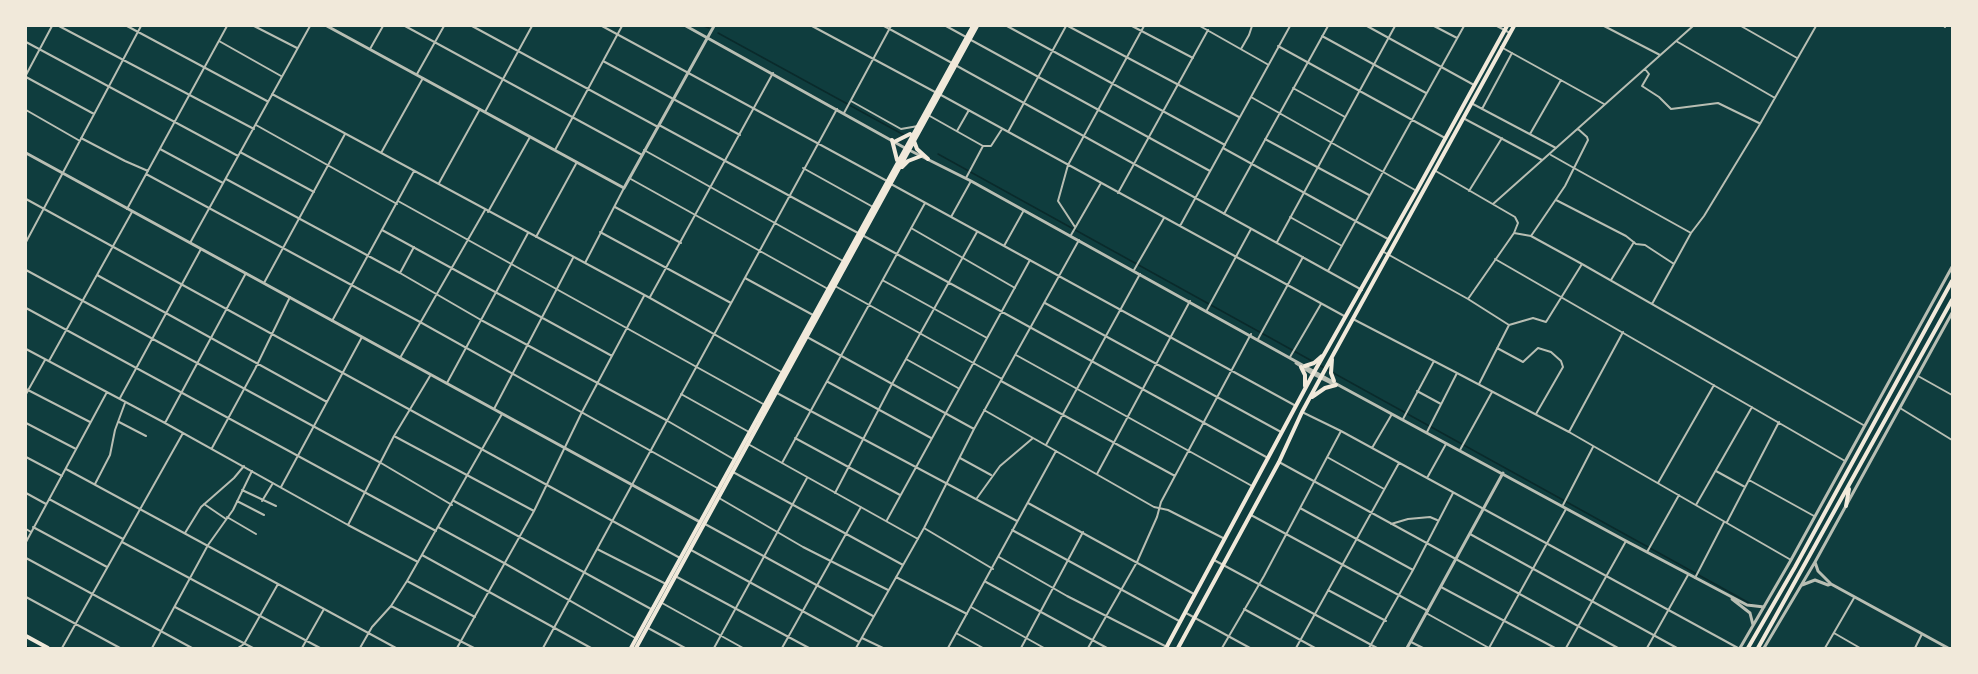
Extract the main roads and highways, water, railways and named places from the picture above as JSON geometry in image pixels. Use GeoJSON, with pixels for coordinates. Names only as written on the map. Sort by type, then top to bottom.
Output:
{"type":"FeatureCollection","features":[{"type":"Feature","properties":{"kind":"main road"},"geometry":{"type":"LineString","coordinates":[[968,38],[972,26]]}},
{"type":"Feature","properties":{"kind":"main road"},"geometry":{"type":"LineString","coordinates":[[631,648],[680,558],[719,498],[777,393],[813,315],[889,182],[898,162],[923,124],[968,38],[977,26]]}},
{"type":"Feature","properties":{"kind":"main road"},"geometry":{"type":"LineString","coordinates":[[1178,648],[1279,462],[1302,412],[1514,26]]}},
{"type":"Feature","properties":{"kind":"main road"},"geometry":{"type":"LineString","coordinates":[[1167,648],[1296,406],[1505,28]]}},
{"type":"Feature","properties":{"kind":"main road"},"geometry":{"type":"LineString","coordinates":[[894,177],[916,126],[938,93]]}},
{"type":"Feature","properties":{"kind":"main road"},"geometry":{"type":"LineString","coordinates":[[898,162],[893,141],[913,132]]}},
{"type":"Feature","properties":{"kind":"main road"},"geometry":{"type":"LineString","coordinates":[[914,140],[916,147],[928,159]]}},
{"type":"Feature","properties":{"kind":"main road"},"geometry":{"type":"LineString","coordinates":[[636,648],[691,550],[719,489],[765,405],[835,286],[873,207],[889,182],[906,162],[921,156]]}},
{"type":"Feature","properties":{"kind":"main road"},"geometry":{"type":"LineString","coordinates":[[1748,648],[1795,567],[1856,448],[1953,281]]}},
{"type":"Feature","properties":{"kind":"main road"},"geometry":{"type":"LineString","coordinates":[[1758,648],[1953,300]]}},
{"type":"Feature","properties":{"kind":"main road"},"geometry":{"type":"LineString","coordinates":[[1305,390],[1303,366],[1314,363],[1326,351]]}},
{"type":"Feature","properties":{"kind":"main road"},"geometry":{"type":"LineString","coordinates":[[1310,399],[1335,383],[1331,371],[1333,355]]}},
{"type":"Feature","properties":{"kind":"main road"},"geometry":{"type":"LineString","coordinates":[[1909,360],[1919,360]]}},
{"type":"Feature","properties":{"kind":"main road"},"geometry":{"type":"LineString","coordinates":[[1903,370],[1911,373]]}},
{"type":"Feature","properties":{"kind":"main road"},"geometry":{"type":"LineString","coordinates":[[1845,506],[1850,483]]}},
{"type":"Feature","properties":{"kind":"main road"},"geometry":{"type":"LineString","coordinates":[[26,636],[48,648]]}},
{"type":"Feature","properties":{"kind":"waterway"},"geometry":{"type":"LineString","coordinates":[[704,26],[709,28]]}},
{"type":"Feature","properties":{"kind":"waterway"},"geometry":{"type":"LineString","coordinates":[[718,33],[904,135]]}},
{"type":"Feature","properties":{"kind":"waterway"},"geometry":{"type":"LineString","coordinates":[[938,154],[1312,361]]}},
{"type":"Feature","properties":{"kind":"waterway"},"geometry":{"type":"LineString","coordinates":[[1319,365],[1751,604]]}},
{"type":"Feature","properties":{"kind":"waterway"},"geometry":{"type":"LineString","coordinates":[[26,646],[30,648]]}}]}
